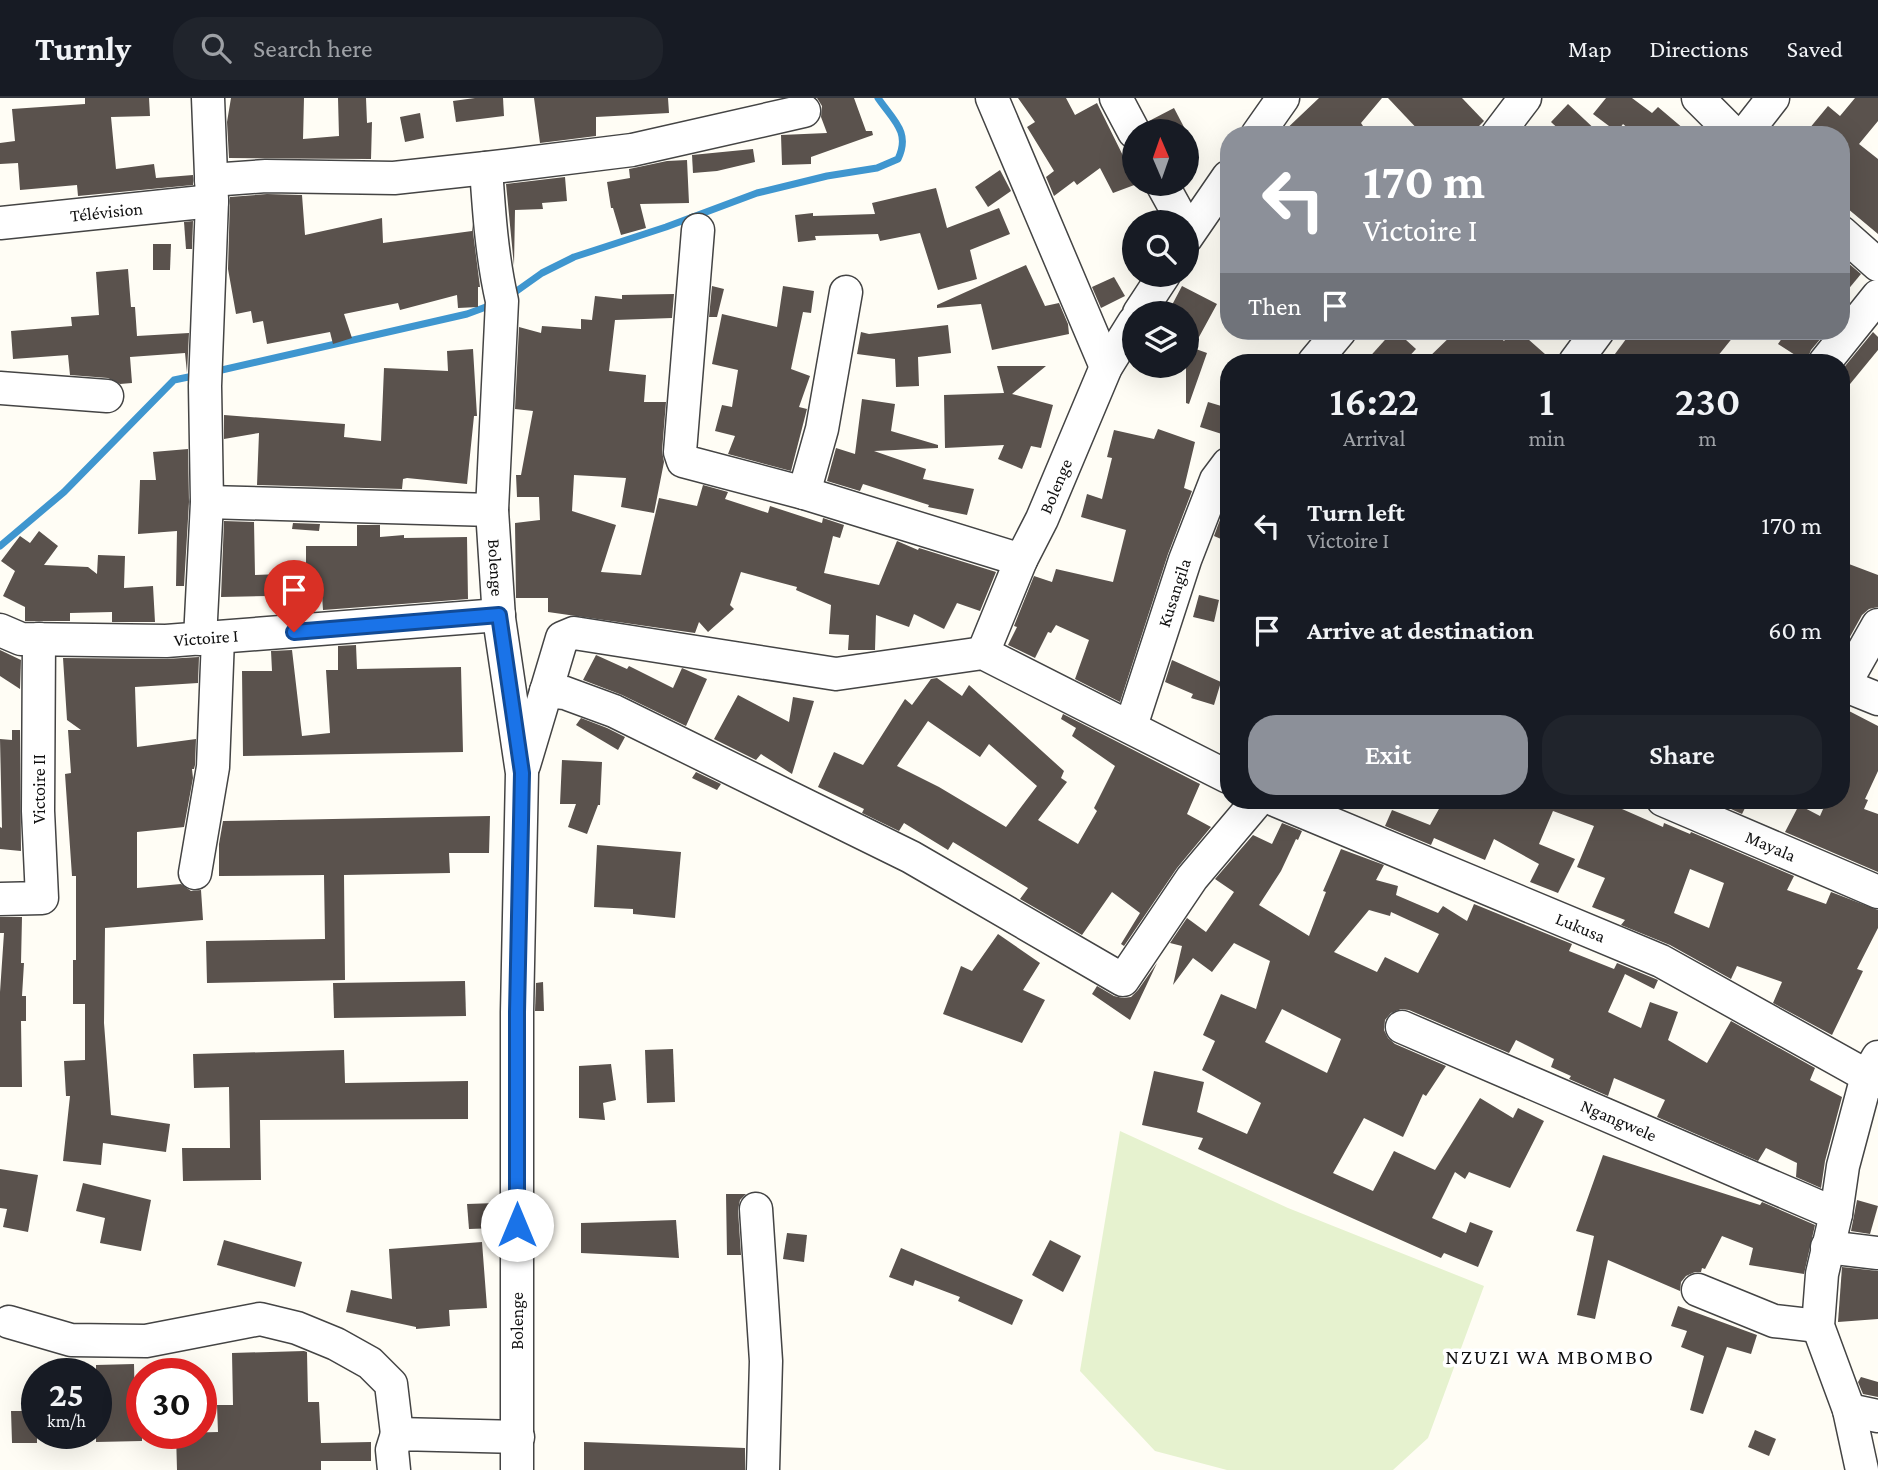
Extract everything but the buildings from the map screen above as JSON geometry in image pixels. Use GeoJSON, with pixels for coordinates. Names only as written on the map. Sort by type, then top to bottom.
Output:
{"type":"FeatureCollection","features":[{"type":"Feature","properties":{"kind":"street"},"geometry":{"type":"LineString","coordinates":[[195,873],[213,767],[205,386],[211,191],[208,98]]}},
{"type":"Feature","properties":{"kind":"street"},"geometry":{"type":"LineString","coordinates":[[992,98],[1106,367]]}},
{"type":"Feature","properties":{"kind":"street"},"geometry":{"type":"LineString","coordinates":[[1116,98],[1127,119]]}},
{"type":"Feature","properties":{"kind":"street"},"geometry":{"type":"LineString","coordinates":[[1504,126],[1525,98]]}},
{"type":"Feature","properties":{"kind":"street"},"geometry":{"type":"LineString","coordinates":[[1698,98],[1726,126]]}},
{"type":"Feature","properties":{"kind":"street"},"geometry":{"type":"LineString","coordinates":[[1751,126],[1773,98]]}},
{"type":"Feature","properties":{"kind":"street"},"geometry":{"type":"LineString","coordinates":[[1263,126],[1279,100]]}},
{"type":"Feature","properties":{"kind":"street","name":"Télévision"},"geometry":{"type":"LineString","coordinates":[[0,223],[211,191],[266,176],[394,178],[632,150],[749,111],[804,111]]}},
{"type":"Feature","properties":{"kind":"street","name":"Bolenge"},"geometry":{"type":"LineString","coordinates":[[486,168],[490,230],[502,301],[492,510],[499,615],[522,773],[517,1012],[517,1470]]}},
{"type":"Feature","properties":{"kind":"street"},"geometry":{"type":"LineString","coordinates":[[1199,214],[1220,187]]}},
{"type":"Feature","properties":{"kind":"street"},"geometry":{"type":"LineString","coordinates":[[698,230],[680,452],[683,461],[804,493],[1021,559]]}},
{"type":"Feature","properties":{"kind":"street"},"geometry":{"type":"LineString","coordinates":[[1850,240],[1878,265]]}},
{"type":"Feature","properties":{"kind":"street"},"geometry":{"type":"LineString","coordinates":[[804,493],[822,429],[846,292]]}},
{"type":"Feature","properties":{"kind":"street"},"geometry":{"type":"LineString","coordinates":[[1850,331],[1878,296]]}},
{"type":"Feature","properties":{"kind":"street"},"geometry":{"type":"LineString","coordinates":[[1321,354],[1332,340]]}},
{"type":"Feature","properties":{"kind":"street"},"geometry":{"type":"LineString","coordinates":[[1831,354],[1843,340]]}},
{"type":"Feature","properties":{"kind":"street","name":"Bolenge"},"geometry":{"type":"LineString","coordinates":[[983,653],[1021,559],[1042,519],[1106,367],[1122,341]]}},
{"type":"Feature","properties":{"kind":"street"},"geometry":{"type":"LineString","coordinates":[[0,388],[107,396]]}},
{"type":"Feature","properties":{"kind":"street","name":"Kusangila"},"geometry":{"type":"LineString","coordinates":[[1131,726],[1190,549],[1220,475]]}},
{"type":"Feature","properties":{"kind":"street"},"geometry":{"type":"LineString","coordinates":[[207,502],[492,510]]}},
{"type":"Feature","properties":{"kind":"street","name":"Victoire I"},"geometry":{"type":"LineString","coordinates":[[0,630],[21,639],[166,641],[499,615]]}},
{"type":"Feature","properties":{"kind":"street"},"geometry":{"type":"LineString","coordinates":[[1850,672],[1878,625]]}},
{"type":"Feature","properties":{"kind":"street"},"geometry":{"type":"LineString","coordinates":[[522,773],[562,638],[574,633],[836,674],[983,653],[1220,773]]}},
{"type":"Feature","properties":{"kind":"street","name":"Victoire II"},"geometry":{"type":"LineString","coordinates":[[0,899],[42,898],[38,811],[39,639]]}},
{"type":"Feature","properties":{"kind":"street"},"geometry":{"type":"LineString","coordinates":[[1850,688],[1878,699]]}},
{"type":"Feature","properties":{"kind":"street"},"geometry":{"type":"LineString","coordinates":[[546,691],[565,693],[614,711],[911,857],[1123,980],[1192,878],[1250,809]]}},
{"type":"Feature","properties":{"kind":"street","name":"Lukusa"},"geometry":{"type":"LineString","coordinates":[[1297,809],[1661,961],[1874,1074]]}},
{"type":"Feature","properties":{"kind":"street","name":"Mayala"},"geometry":{"type":"LineString","coordinates":[[1684,809],[1878,892]]}},
{"type":"Feature","properties":{"kind":"street","name":"Ngangwele"},"geometry":{"type":"LineString","coordinates":[[1402,1027],[1836,1214]]}},
{"type":"Feature","properties":{"kind":"street"},"geometry":{"type":"LineString","coordinates":[[1862,1470],[1863,1413],[1818,1326],[1822,1274],[1836,1214],[1843,1166],[1874,1074]]}},
{"type":"Feature","properties":{"kind":"street"},"geometry":{"type":"LineString","coordinates":[[756,1209],[766,1361],[763,1470]]}},
{"type":"Feature","properties":{"kind":"street"},"geometry":{"type":"LineString","coordinates":[[1827,1247],[1878,1253]]}},
{"type":"Feature","properties":{"kind":"street"},"geometry":{"type":"LineString","coordinates":[[1698,1290],[1774,1321],[1818,1326]]}},
{"type":"Feature","properties":{"kind":"street"},"geometry":{"type":"LineString","coordinates":[[9,1322],[71,1340],[146,1340],[260,1319],[297,1328],[336,1344],[370,1363],[391,1384],[397,1434],[392,1450],[394,1470]]}},
{"type":"Feature","properties":{"kind":"street"},"geometry":{"type":"LineString","coordinates":[[397,1434],[517,1437]]}},
{"type":"Feature","properties":{"kind":"green space"},"geometry":{"type":"Polygon","coordinates":[[[1120,1131],[1288,1208],[1484,1286],[1428,1438],[1393,1470],[1227,1470],[1155,1451],[1080,1371],[1120,1131]]]}},
{"type":"Feature","properties":{"kind":"waterway"},"geometry":{"type":"LineString","coordinates":[[511,295],[542,273],[574,257],[757,193],[827,176],[877,168],[898,159],[901,134],[878,98]]}},
{"type":"Feature","properties":{"kind":"waterway"},"geometry":{"type":"LineString","coordinates":[[213,372],[467,314],[494,304]]}},
{"type":"Feature","properties":{"kind":"waterway"},"geometry":{"type":"LineString","coordinates":[[0,546],[64,492],[174,380],[198,375]]}},
{"type":"Feature","properties":{"kind":"district","name":"NZUZI WA MBOMBO"},"geometry":{"type":"Point","coordinates":[1550,1357]}},
{"type":"Feature","properties":{"kind":"route"},"geometry":{"type":"LineString","coordinates":[[294,632],[499,615],[522,773],[517,1012],[517,1225]]}}]}
